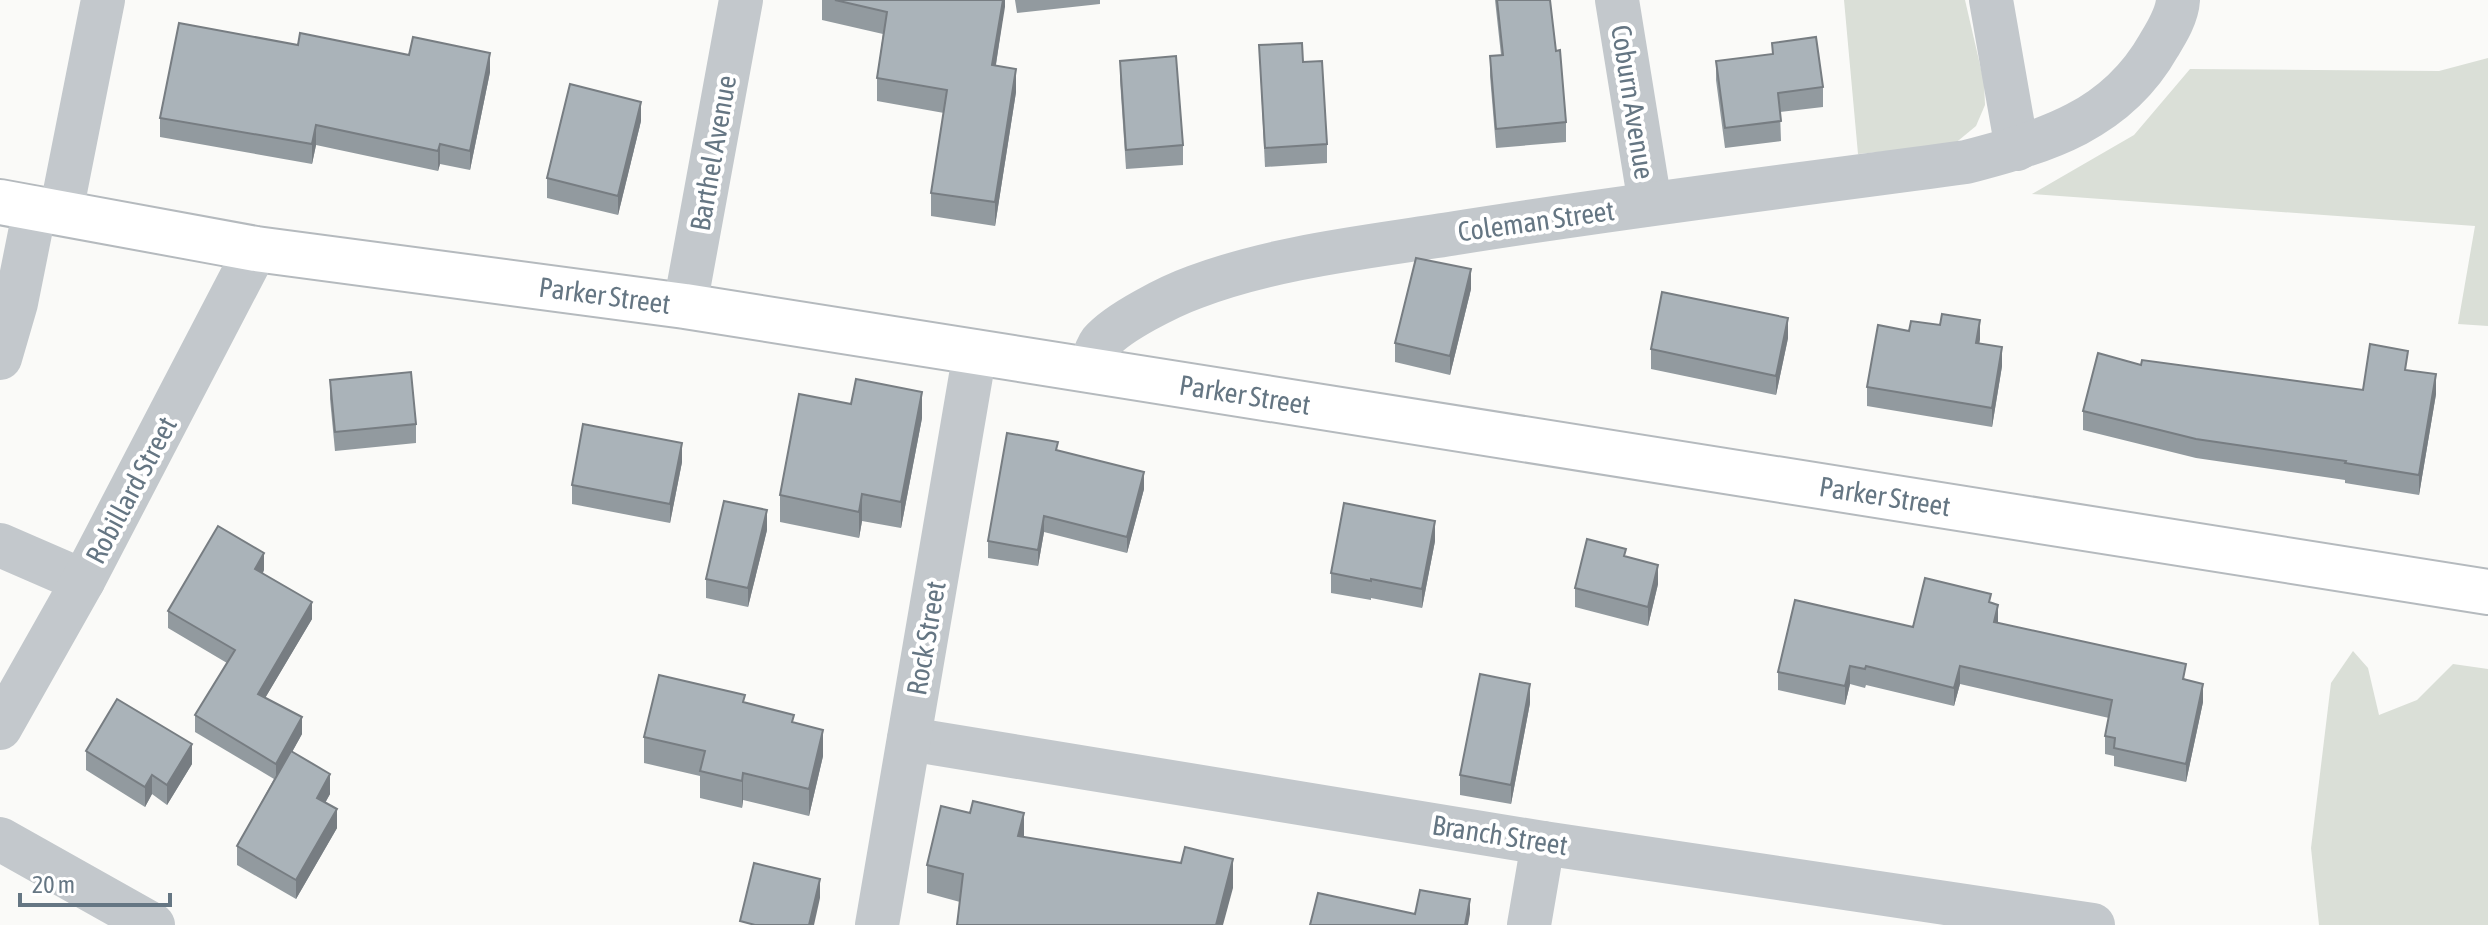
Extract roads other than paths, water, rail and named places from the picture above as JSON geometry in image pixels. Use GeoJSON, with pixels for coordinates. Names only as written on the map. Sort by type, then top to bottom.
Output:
{"type":"FeatureCollection","features":[{"type":"Feature","properties":{"kind":"main road","name":"Parker Street"},"geometry":{"type":"LineString","coordinates":[[32,207],[256,249],[685,306],[2488,592]]}},
{"type":"Feature","properties":{"kind":"street"},"geometry":{"type":"LineString","coordinates":[[0,358],[16,303],[32,207],[103,0]]}},
{"type":"Feature","properties":{"kind":"street","name":"Barthel Avenue"},"geometry":{"type":"LineString","coordinates":[[685,306],[741,0]]}},
{"type":"Feature","properties":{"kind":"street","name":"Coburn Avenue"},"geometry":{"type":"LineString","coordinates":[[1617,0],[1650,204]]}},
{"type":"Feature","properties":{"kind":"street"},"geometry":{"type":"LineString","coordinates":[[1991,0],[2017,149]]}},
{"type":"Feature","properties":{"kind":"street","name":"Coleman Street"},"geometry":{"type":"LineString","coordinates":[[1090,370],[1100,343],[1150,309],[1194,287],[1268,265],[1650,204],[1966,162],[2017,149],[2074,126],[2113,102],[2134,82],[2189,2]]}},
{"type":"Feature","properties":{"kind":"street","name":"Robillard Street"},"geometry":{"type":"LineString","coordinates":[[0,728],[83,581],[256,249]]}},
{"type":"Feature","properties":{"kind":"street","name":"Rock Street"},"geometry":{"type":"LineString","coordinates":[[877,925],[975,352]]}},
{"type":"Feature","properties":{"kind":"street"},"geometry":{"type":"LineString","coordinates":[[0,545],[83,581]]}},
{"type":"Feature","properties":{"kind":"street","name":"Branch Street"},"geometry":{"type":"LineString","coordinates":[[909,739],[1543,843],[2093,925]]}},
{"type":"Feature","properties":{"kind":"street"},"geometry":{"type":"LineString","coordinates":[[0,839],[153,925]]}},
{"type":"Feature","properties":{"kind":"street"},"geometry":{"type":"LineString","coordinates":[[1529,925],[1543,843]]}}]}
